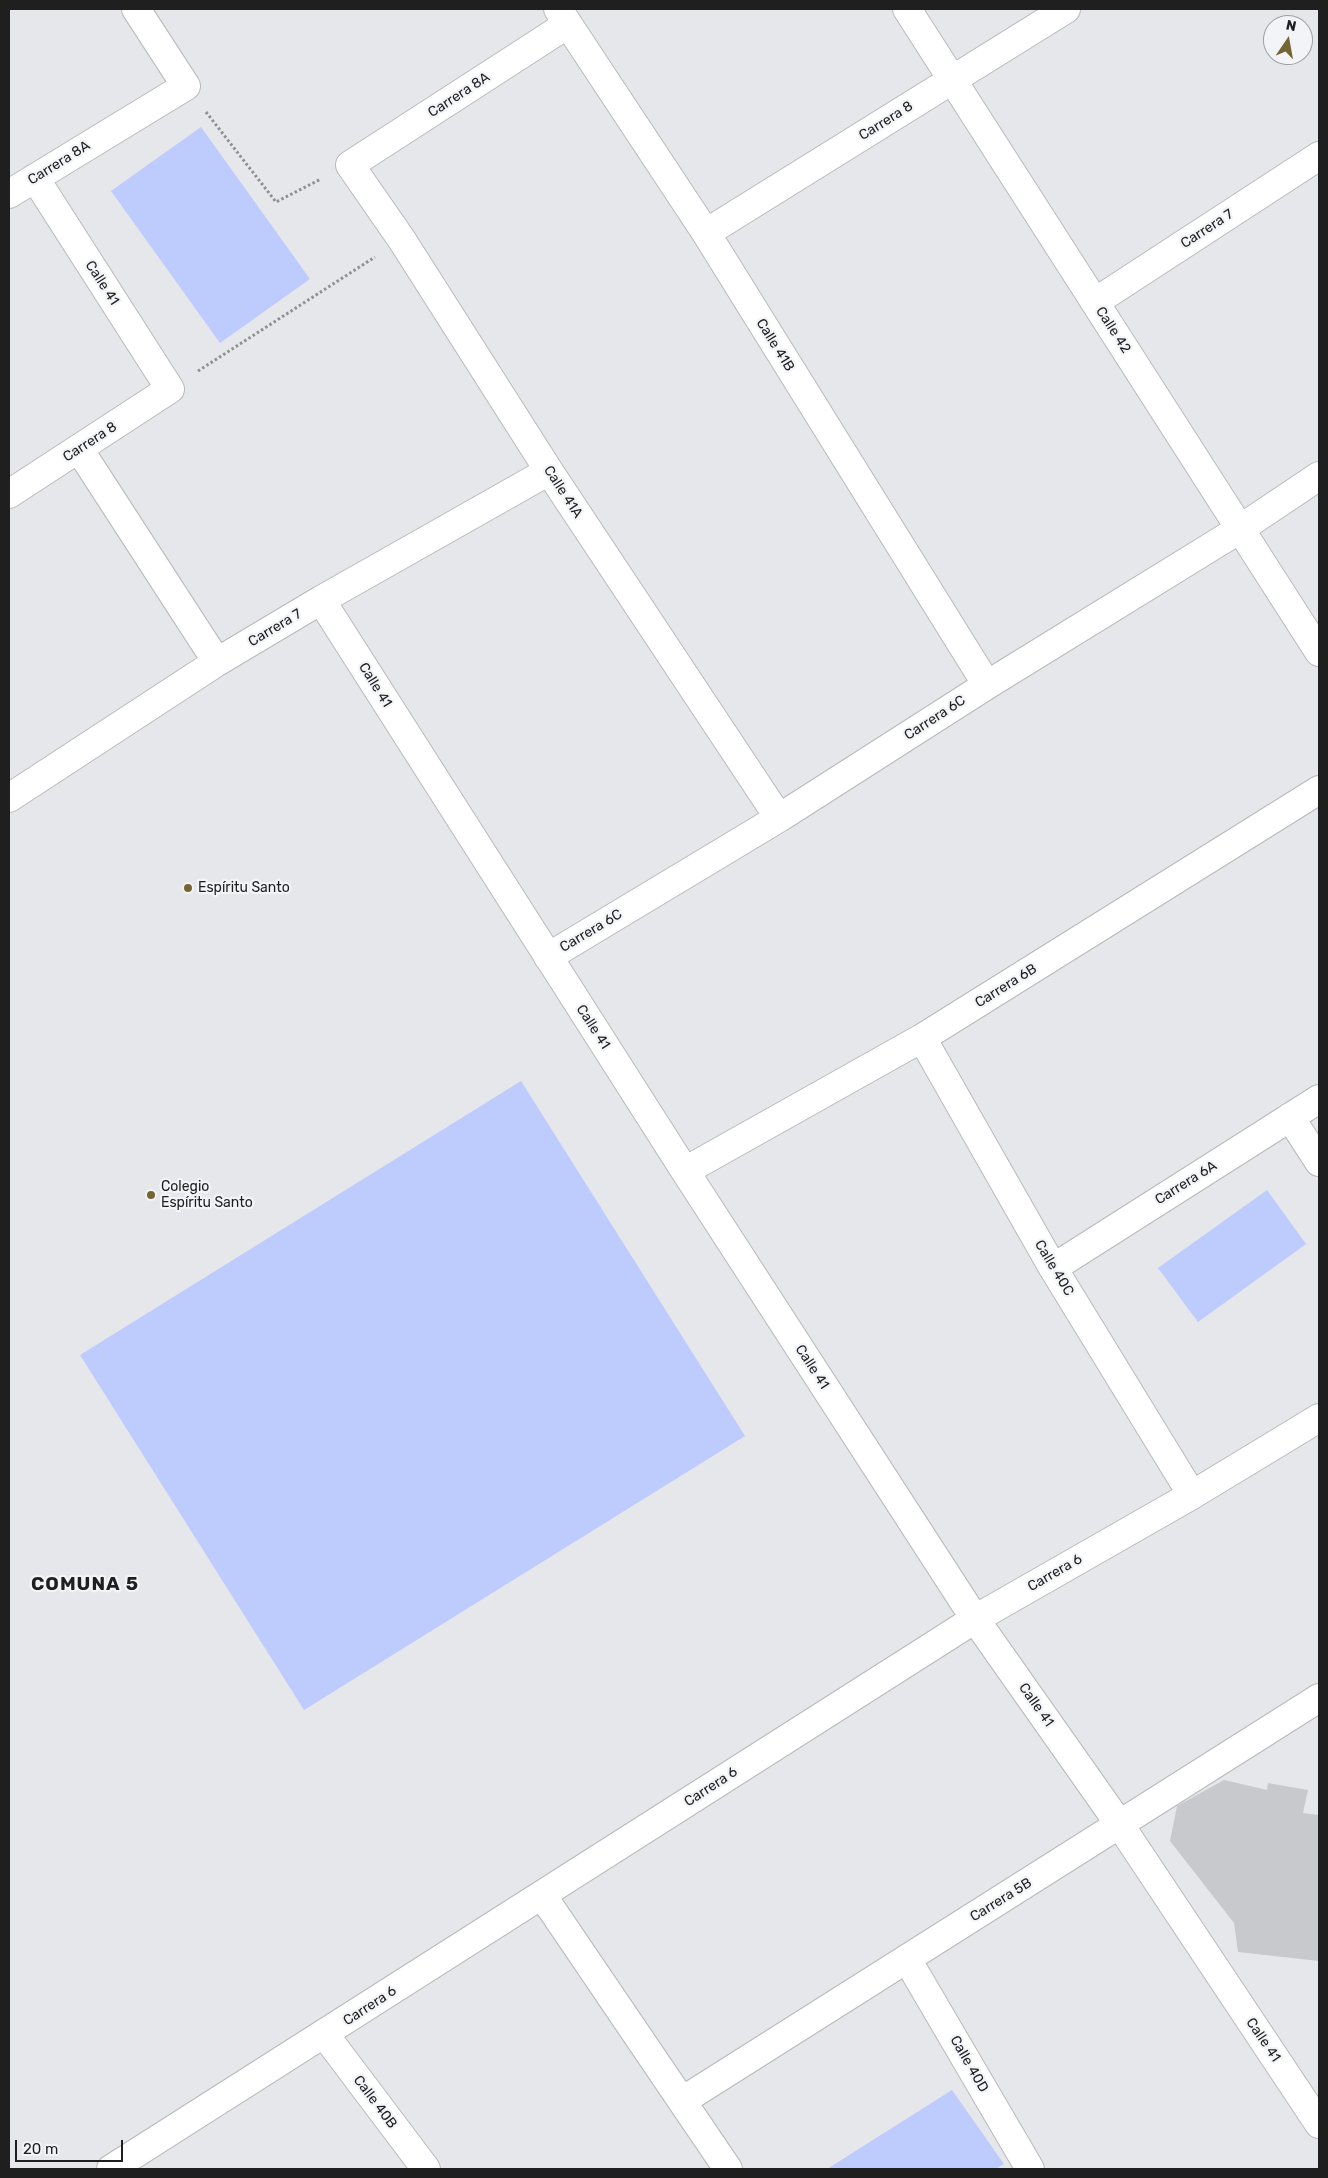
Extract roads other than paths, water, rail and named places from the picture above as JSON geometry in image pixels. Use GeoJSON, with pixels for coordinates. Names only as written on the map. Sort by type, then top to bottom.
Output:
{"type":"FeatureCollection","features":[{"type":"Feature","properties":{"kind":"street","name":"Carrera 8A"},"geometry":{"type":"LineString","coordinates":[[9,194],[186,86],[136,9]]}},
{"type":"Feature","properties":{"kind":"street","name":"Calle 42"},"geometry":{"type":"LineString","coordinates":[[907,9],[1319,652]]}},
{"type":"Feature","properties":{"kind":"street","name":"Carrera 8"},"geometry":{"type":"LineString","coordinates":[[706,233],[1066,9]]}},
{"type":"Feature","properties":{"kind":"street","name":"Carrera 8A"},"geometry":{"type":"LineString","coordinates":[[350,165],[563,17]]}},
{"type":"Feature","properties":{"kind":"street","name":"Calle 41B"},"geometry":{"type":"LineString","coordinates":[[563,17],[706,233],[987,685]]}},
{"type":"Feature","properties":{"kind":"street","name":"Carrera 7"},"geometry":{"type":"LineString","coordinates":[[1095,302],[1319,156]]}},
{"type":"Feature","properties":{"kind":"street","name":"Calle 41A"},"geometry":{"type":"LineString","coordinates":[[350,165],[402,240],[549,471],[779,818]]}},
{"type":"Feature","properties":{"kind":"street","name":"Calle 41"},"geometry":{"type":"LineString","coordinates":[[35,178],[170,389]]}},
{"type":"Feature","properties":{"kind":"street","name":"Carrera 8"},"geometry":{"type":"LineString","coordinates":[[9,494],[170,389]]}},
{"type":"Feature","properties":{"kind":"street"},"geometry":{"type":"LineString","coordinates":[[79,449],[217,662]]}},
{"type":"Feature","properties":{"kind":"street","name":"Carrera 7"},"geometry":{"type":"LineString","coordinates":[[9,798],[217,662],[321,600],[549,471]]}},
{"type":"Feature","properties":{"kind":"street","name":"Carrera 6C"},"geometry":{"type":"LineString","coordinates":[[548,957],[779,818],[987,685],[1240,528],[1319,476]]}},
{"type":"Feature","properties":{"kind":"street","name":"Calle 41"},"geometry":{"type":"LineString","coordinates":[[321,600],[685,1171],[975,1619],[1120,1824],[1319,2124]]}},
{"type":"Feature","properties":{"kind":"street","name":"Carrera 6B"},"geometry":{"type":"LineString","coordinates":[[685,1171],[922,1038],[1319,790]]}},
{"type":"Feature","properties":{"kind":"street","name":"Calle 40C"},"geometry":{"type":"LineString","coordinates":[[922,1038],[1053,1268],[1192,1495]]}},
{"type":"Feature","properties":{"kind":"street","name":"Carrera 6A"},"geometry":{"type":"LineString","coordinates":[[1053,1268],[1319,1099]]}},
{"type":"Feature","properties":{"kind":"street"},"geometry":{"type":"LineString","coordinates":[[1290,1117],[1319,1162]]}},
{"type":"Feature","properties":{"kind":"street","name":"Carrera 6"},"geometry":{"type":"LineString","coordinates":[[111,2169],[325,2035],[975,1619],[1192,1495],[1319,1418]]}},
{"type":"Feature","properties":{"kind":"street","name":"Carrera 5B"},"geometry":{"type":"LineString","coordinates":[[682,2101],[1319,1698]]}},
{"type":"Feature","properties":{"kind":"street"},"geometry":{"type":"LineString","coordinates":[[542,1895],[728,2169]]}},
{"type":"Feature","properties":{"kind":"street","name":"Calle 40D"},"geometry":{"type":"LineString","coordinates":[[907,1959],[1030,2169]]}},
{"type":"Feature","properties":{"kind":"street","name":"Calle 40B"},"geometry":{"type":"LineString","coordinates":[[325,2035],[426,2169]]}},
{"type":"Feature","properties":{"kind":"place","name":"Espíritu Santo"},"geometry":{"type":"Point","coordinates":[188,888]}},
{"type":"Feature","properties":{"kind":"place","name":"Colegio Espíritu Santo"},"geometry":{"type":"Point","coordinates":[151,1195]}},
{"type":"Feature","properties":{"kind":"district","name":"COMUNA 5"},"geometry":{"type":"Point","coordinates":[85,1585]}}]}
